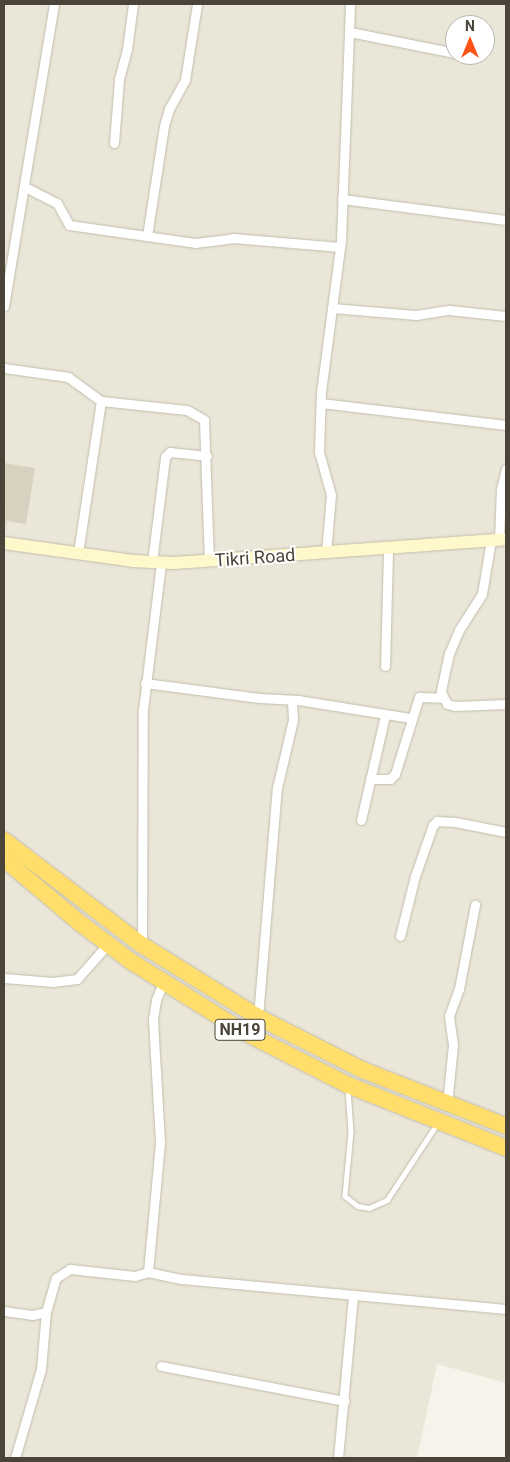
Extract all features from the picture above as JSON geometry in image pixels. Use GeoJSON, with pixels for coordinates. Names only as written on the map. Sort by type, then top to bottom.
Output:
{"type":"FeatureCollection","features":[{"type":"Feature","properties":{"kind":"highway","name":"NH19"},"geometry":{"type":"LineString","coordinates":[[4,840],[142,945],[258,1017],[363,1070],[506,1126]]}},
{"type":"Feature","properties":{"kind":"highway","name":"NH19"},"geometry":{"type":"LineString","coordinates":[[4,859],[108,944],[163,983],[244,1032],[348,1085],[506,1148]]}},
{"type":"Feature","properties":{"kind":"street"},"geometry":{"type":"LineString","coordinates":[[4,306],[54,4]]}},
{"type":"Feature","properties":{"kind":"street"},"geometry":{"type":"LineString","coordinates":[[114,143],[119,79],[129,41],[132,4]]}},
{"type":"Feature","properties":{"kind":"street"},"geometry":{"type":"LineString","coordinates":[[147,236],[164,126],[169,109],[185,80],[197,4]]}},
{"type":"Feature","properties":{"kind":"street"},"geometry":{"type":"LineString","coordinates":[[326,553],[331,495],[320,452],[321,403],[340,247],[350,4]]}},
{"type":"Feature","properties":{"kind":"street"},"geometry":{"type":"LineString","coordinates":[[350,32],[445,51]]}},
{"type":"Feature","properties":{"kind":"street"},"geometry":{"type":"LineString","coordinates":[[25,187],[57,203],[69,225],[195,243],[233,238],[340,247]]}},
{"type":"Feature","properties":{"kind":"street"},"geometry":{"type":"LineString","coordinates":[[342,199],[506,220]]}},
{"type":"Feature","properties":{"kind":"street"},"geometry":{"type":"LineString","coordinates":[[332,308],[416,315],[449,310],[506,316]]}},
{"type":"Feature","properties":{"kind":"street"},"geometry":{"type":"LineString","coordinates":[[4,368],[68,377],[101,401],[197,412],[204,420],[209,560]]}},
{"type":"Feature","properties":{"kind":"street"},"geometry":{"type":"LineString","coordinates":[[78,553],[101,401]]}},
{"type":"Feature","properties":{"kind":"street"},"geometry":{"type":"LineString","coordinates":[[321,403],[506,426]]}},
{"type":"Feature","properties":{"kind":"street"},"geometry":{"type":"LineString","coordinates":[[142,945],[145,683],[165,457],[170,452],[206,456]]}},
{"type":"Feature","properties":{"kind":"street"},"geometry":{"type":"LineString","coordinates":[[506,469],[501,489],[499,540],[482,594],[459,630],[444,666],[442,698],[447,704],[460,706],[506,704]]}},
{"type":"Feature","properties":{"kind":"street","name":"Tikri Road"},"geometry":{"type":"LineString","coordinates":[[4,543],[156,562],[326,553],[499,540]]}},
{"type":"Feature","properties":{"kind":"street"},"geometry":{"type":"LineString","coordinates":[[384,666],[388,548]]}},
{"type":"Feature","properties":{"kind":"street"},"geometry":{"type":"LineString","coordinates":[[145,683],[292,700],[385,716],[410,718]]}},
{"type":"Feature","properties":{"kind":"street"},"geometry":{"type":"LineString","coordinates":[[370,779],[390,779],[395,774],[410,718],[419,697],[442,698]]}},
{"type":"Feature","properties":{"kind":"street"},"geometry":{"type":"LineString","coordinates":[[258,1017],[277,788],[293,720],[292,700]]}},
{"type":"Feature","properties":{"kind":"street"},"geometry":{"type":"LineString","coordinates":[[361,820],[385,716]]}},
{"type":"Feature","properties":{"kind":"street"},"geometry":{"type":"LineString","coordinates":[[400,936],[415,876],[433,825],[437,822],[455,822],[506,832]]}},
{"type":"Feature","properties":{"kind":"street"},"geometry":{"type":"LineString","coordinates":[[447,1104],[453,1045],[449,1016],[459,990],[475,905]]}},
{"type":"Feature","properties":{"kind":"street"},"geometry":{"type":"LineString","coordinates":[[4,978],[53,982],[77,979],[108,944]]}},
{"type":"Feature","properties":{"kind":"street"},"geometry":{"type":"LineString","coordinates":[[148,1272],[160,1142],[153,1019],[156,1000],[163,983]]}},
{"type":"Feature","properties":{"kind":"street"},"geometry":{"type":"LineString","coordinates":[[15,1458],[41,1369],[46,1312],[56,1278],[70,1269],[135,1276],[148,1272],[182,1279],[506,1309]]}},
{"type":"Feature","properties":{"kind":"street"},"geometry":{"type":"LineString","coordinates":[[338,1458],[345,1401],[353,1296]]}},
{"type":"Feature","properties":{"kind":"street"},"geometry":{"type":"LineString","coordinates":[[4,1311],[32,1315],[46,1312]]}},
{"type":"Feature","properties":{"kind":"street"},"geometry":{"type":"LineString","coordinates":[[161,1366],[345,1401]]}},
{"type":"Feature","properties":{"kind":"lane"},"geometry":{"type":"LineString","coordinates":[[348,1085],[351,1132],[345,1196],[358,1206],[369,1208],[387,1200],[438,1122]]}},
{"type":"Feature","properties":{"kind":"shaded area"},"geometry":{"type":"Polygon","coordinates":[[[4,4],[506,4],[506,1383],[437,1364],[417,1458],[4,1458],[4,4]]]}},
{"type":"Feature","properties":{"kind":"building"},"geometry":{"type":"Polygon","coordinates":[[[4,463],[35,468],[26,524],[7,521],[6,531],[4,463]]]}}]}
